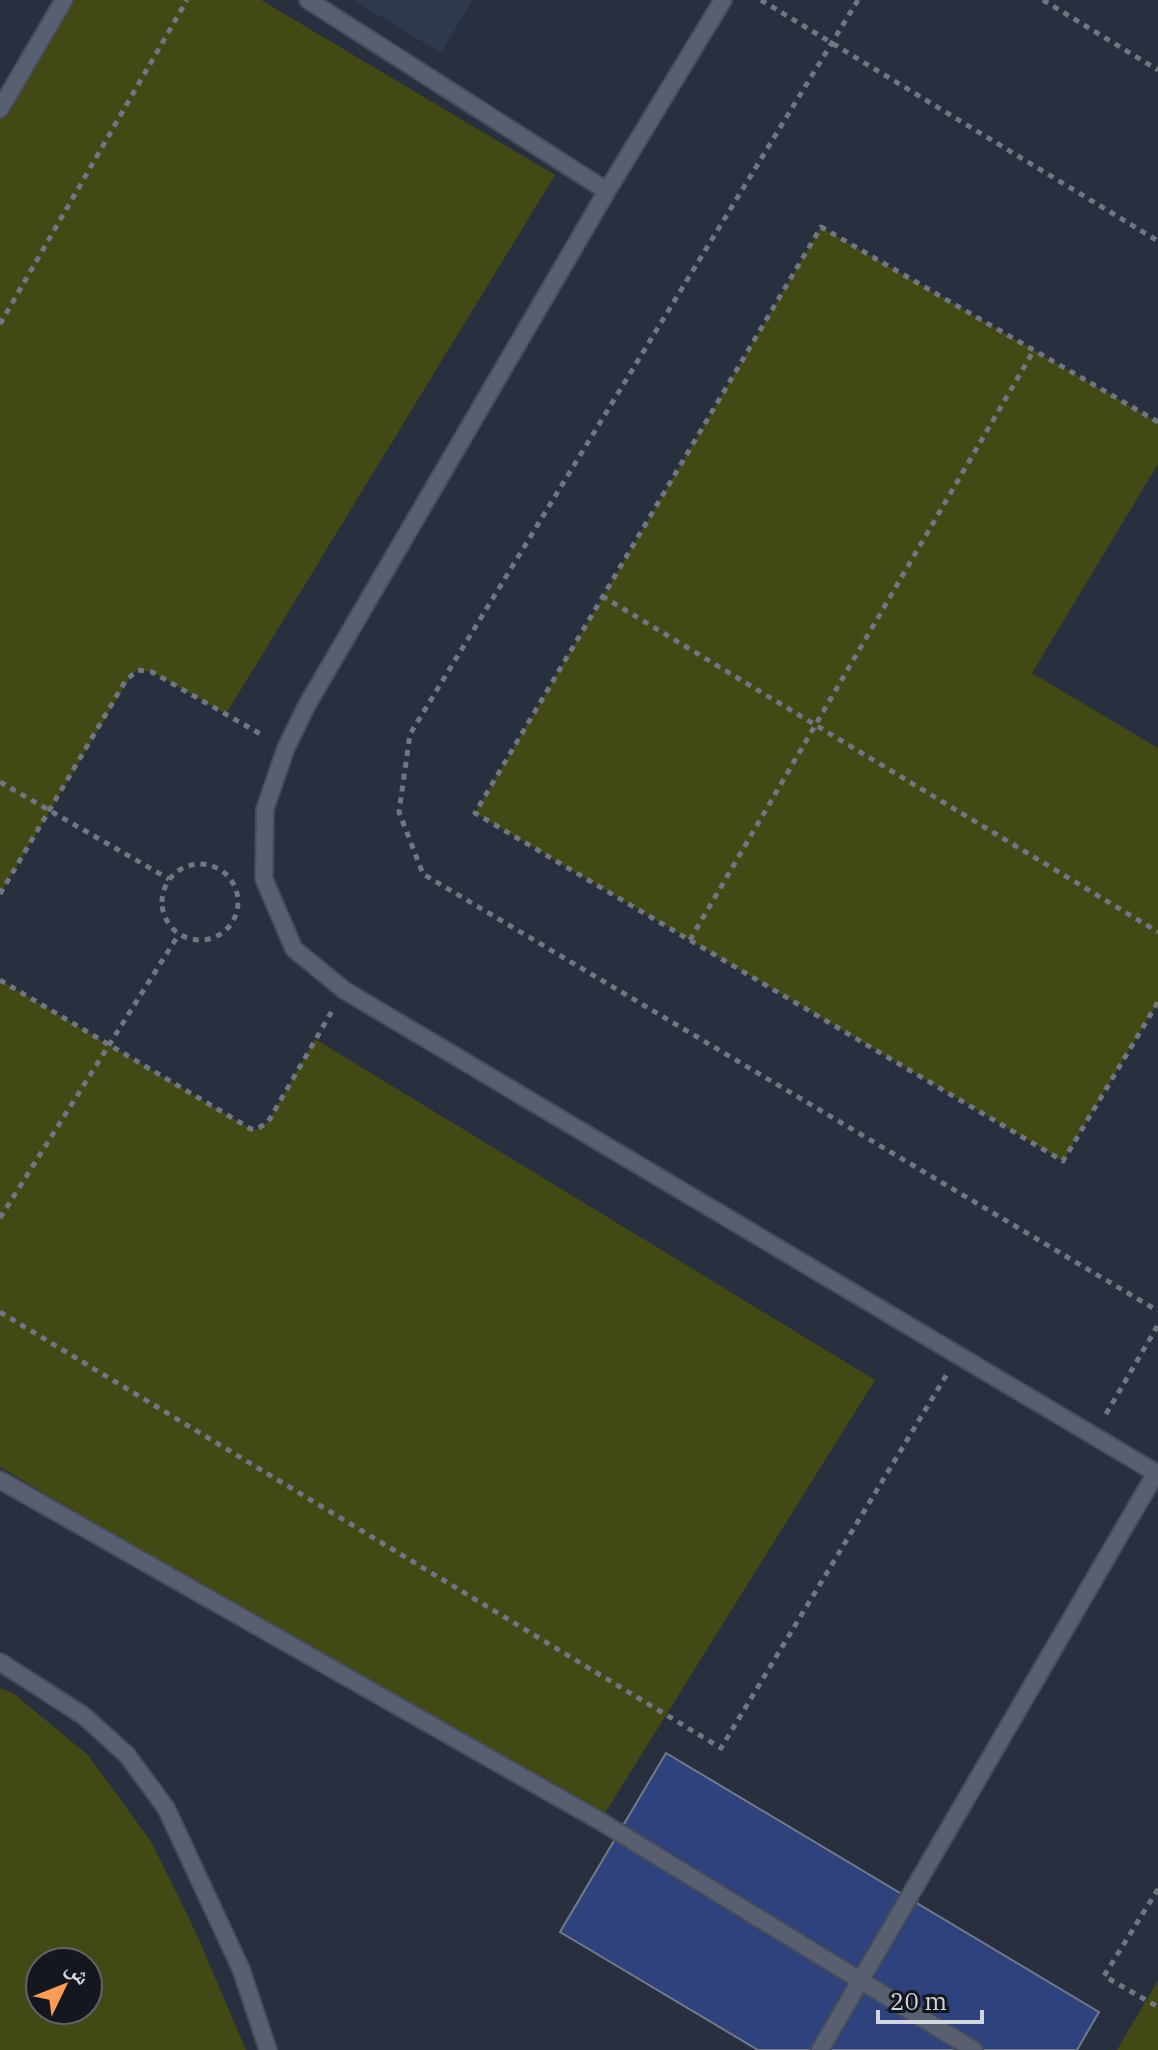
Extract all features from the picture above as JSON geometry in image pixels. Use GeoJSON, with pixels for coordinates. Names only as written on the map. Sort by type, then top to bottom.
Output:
{"type":"FeatureCollection","features":[{"type":"Feature","properties":{"kind":"lane"},"geometry":{"type":"LineString","coordinates":[[0,109],[64,0]]}},
{"type":"Feature","properties":{"kind":"lane"},"geometry":{"type":"LineString","coordinates":[[308,0],[607,191]]}},
{"type":"Feature","properties":{"kind":"lane"},"geometry":{"type":"LineString","coordinates":[[723,0],[607,191],[307,705],[286,748],[265,809],[264,879],[294,949],[344,990],[1157,1474],[820,2050]]}},
{"type":"Feature","properties":{"kind":"lane"},"geometry":{"type":"LineString","coordinates":[[0,1480],[600,1821],[974,2050]]}},
{"type":"Feature","properties":{"kind":"lane"},"geometry":{"type":"LineString","coordinates":[[0,1662],[84,1716],[127,1755],[166,1808],[241,1969],[268,2050]]}},
{"type":"Feature","properties":{"kind":"path"},"geometry":{"type":"LineString","coordinates":[[0,324],[187,0]]}},
{"type":"Feature","properties":{"kind":"path"},"geometry":{"type":"LineString","coordinates":[[761,0],[1158,241]]}},
{"type":"Feature","properties":{"kind":"path"},"geometry":{"type":"LineString","coordinates":[[858,0],[410,734],[399,812],[423,874],[1158,1311]]}},
{"type":"Feature","properties":{"kind":"path"},"geometry":{"type":"LineString","coordinates":[[1043,0],[1158,70]]}},
{"type":"Feature","properties":{"kind":"path"},"geometry":{"type":"LineString","coordinates":[[1158,422],[821,227],[475,813],[1063,1161],[1158,1002]]}},
{"type":"Feature","properties":{"kind":"path"},"geometry":{"type":"LineString","coordinates":[[690,940],[1034,350]]}},
{"type":"Feature","properties":{"kind":"path"},"geometry":{"type":"LineString","coordinates":[[602,596],[1158,932]]}},
{"type":"Feature","properties":{"kind":"path"},"geometry":{"type":"LineString","coordinates":[[0,894],[126,680],[138,670],[152,672],[286,748]]}},
{"type":"Feature","properties":{"kind":"path"},"geometry":{"type":"LineString","coordinates":[[0,782],[169,879]]}},
{"type":"Feature","properties":{"kind":"path"},"geometry":{"type":"LineString","coordinates":[[202,863],[214,866],[233,883],[238,907],[234,919],[226,930],[216,936],[191,939],[179,934],[164,914],[162,902],[169,879],[189,865],[202,863]]}},
{"type":"Feature","properties":{"kind":"path"},"geometry":{"type":"LineString","coordinates":[[0,1218],[179,934]]}},
{"type":"Feature","properties":{"kind":"path"},"geometry":{"type":"LineString","coordinates":[[0,980],[246,1127],[257,1129],[268,1122],[344,990]]}},
{"type":"Feature","properties":{"kind":"path"},"geometry":{"type":"LineString","coordinates":[[0,1312],[721,1748],[957,1356]]}},
{"type":"Feature","properties":{"kind":"path"},"geometry":{"type":"LineString","coordinates":[[1093,1436],[1158,1325]]}},
{"type":"Feature","properties":{"kind":"path"},"geometry":{"type":"LineString","coordinates":[[1158,1889],[1104,1976],[1158,2007]]}},
{"type":"Feature","properties":{"kind":"shaded area"},"geometry":{"type":"Polygon","coordinates":[[[353,0],[472,0],[441,53],[353,0]]]}},
{"type":"Feature","properties":{"kind":"green space"},"geometry":{"type":"Polygon","coordinates":[[[64,0],[261,0],[555,175],[226,714],[152,672],[138,670],[132,674],[0,894],[0,109],[64,0]]]}},
{"type":"Feature","properties":{"kind":"green space"},"geometry":{"type":"Polygon","coordinates":[[[821,227],[1158,422],[1158,464],[1032,673],[1158,748],[1158,1002],[1063,1161],[475,813],[821,227]]]}},
{"type":"Feature","properties":{"kind":"green space"},"geometry":{"type":"Polygon","coordinates":[[[0,980],[251,1129],[268,1122],[315,1039],[875,1380],[600,1821],[0,1467],[0,980]]]}},
{"type":"Feature","properties":{"kind":"green space"},"geometry":{"type":"Polygon","coordinates":[[[0,1688],[13,1693],[88,1755],[152,1843],[197,1935],[246,2050],[0,2050],[0,1688]]]}},
{"type":"Feature","properties":{"kind":"green space"},"geometry":{"type":"Polygon","coordinates":[[[1158,1980],[1158,2050],[1117,2050],[1158,1980]]]}},
{"type":"Feature","properties":{"kind":"building"},"geometry":{"type":"Polygon","coordinates":[[[666,1753],[1099,2012],[1077,2050],[758,2050],[560,1932],[666,1753]]]}}]}
